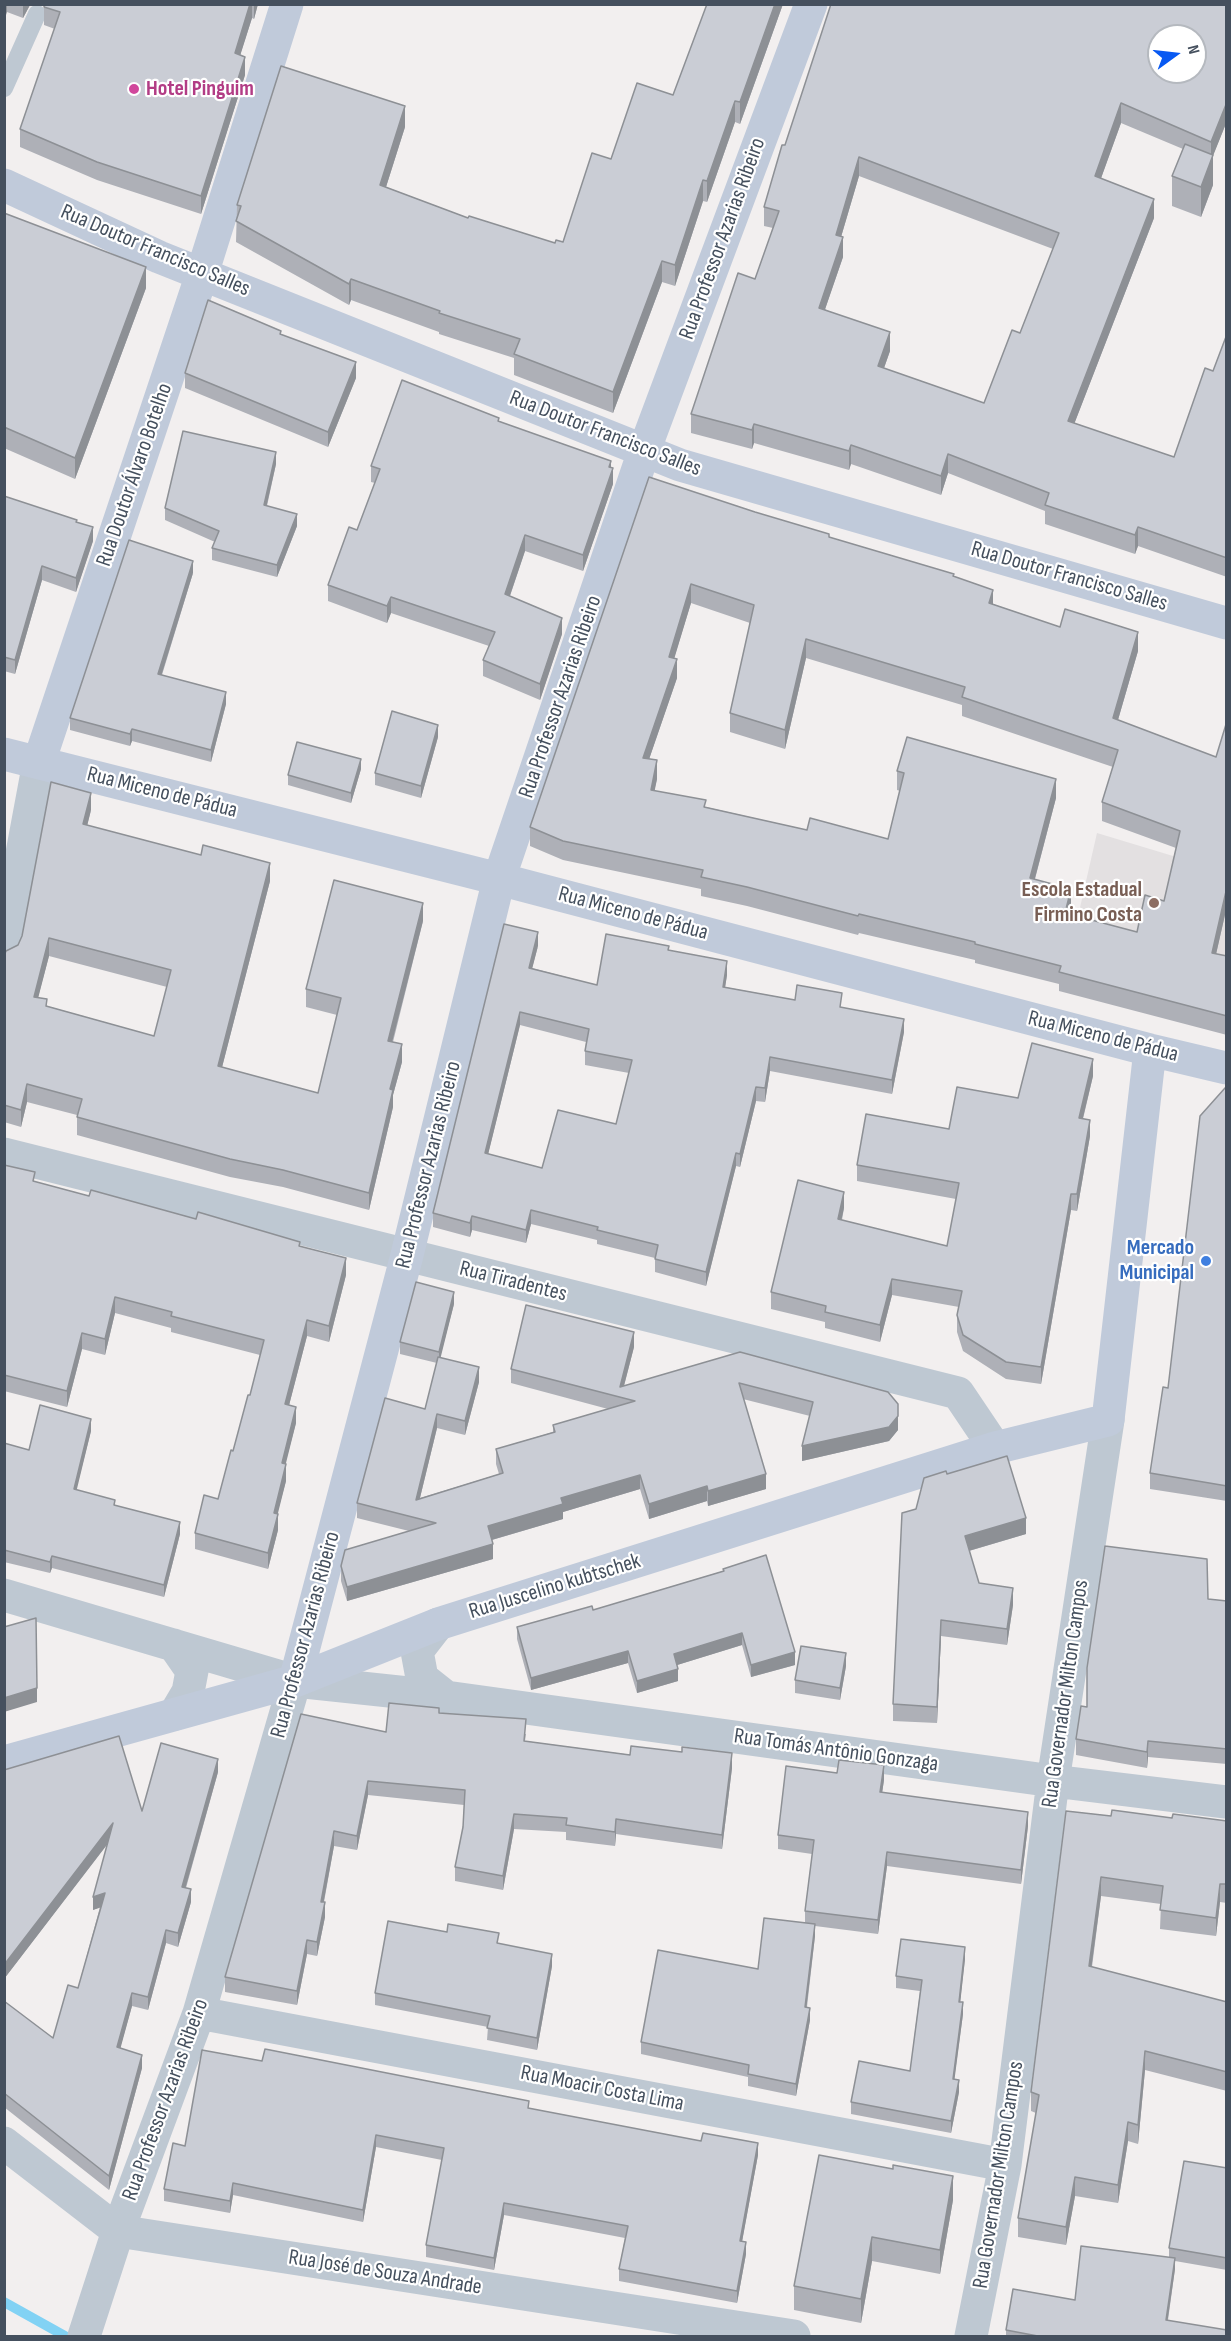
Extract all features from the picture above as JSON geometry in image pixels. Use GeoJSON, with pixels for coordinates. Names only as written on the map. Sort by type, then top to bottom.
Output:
{"type":"FeatureCollection","features":[{"type":"Feature","properties":{"kind":"main road","name":"Rua Doutor Álvaro Botelho"},"geometry":{"type":"LineString","coordinates":[[39,762],[202,274],[287,4]]}},
{"type":"Feature","properties":{"kind":"main road","name":"Rua Professor Azarias Ribeiro"},"geometry":{"type":"LineString","coordinates":[[295,1681],[407,1255],[499,879],[644,451],[811,4]]}},
{"type":"Feature","properties":{"kind":"main road","name":"Rua Doutor Francisco Salles"},"geometry":{"type":"LineString","coordinates":[[4,185],[159,257],[680,465],[1227,624]]}},
{"type":"Feature","properties":{"kind":"main road","name":"Rua Miceno de Pádua"},"geometry":{"type":"LineString","coordinates":[[4,754],[499,879],[1150,1050],[1227,1068]]}},
{"type":"Feature","properties":{"kind":"main road","name":"Rua Governador Milton Campos"},"geometry":{"type":"LineString","coordinates":[[1108,1420],[1150,1050]]}},
{"type":"Feature","properties":{"kind":"main road","name":"Rua Juscelino kubtschek"},"geometry":{"type":"LineString","coordinates":[[4,1762],[295,1681],[438,1624],[994,1448],[1108,1420]]}},
{"type":"Feature","properties":{"kind":"street","name":"Rua Doutor Álvaro Botelho"},"geometry":{"type":"LineString","coordinates":[[4,950],[39,762]]}},
{"type":"Feature","properties":{"kind":"street","name":"Rua Tiradentes"},"geometry":{"type":"LineString","coordinates":[[4,1154],[958,1393],[994,1448]]}},
{"type":"Feature","properties":{"kind":"street","name":"Rua Governador Milton Campos"},"geometry":{"type":"LineString","coordinates":[[971,2337],[1005,2165],[1053,1781],[1108,1420]]}},
{"type":"Feature","properties":{"kind":"street","name":"Rua Tomás Antônio Gonzaga"},"geometry":{"type":"LineString","coordinates":[[4,1595],[295,1681],[446,1697],[1053,1781],[1227,1802]]}},
{"type":"Feature","properties":{"kind":"street"},"geometry":{"type":"LineString","coordinates":[[438,1624],[417,1651],[422,1678],[446,1697]]}},
{"type":"Feature","properties":{"kind":"street"},"geometry":{"type":"LineString","coordinates":[[174,1646],[192,1671],[188,1692],[175,1714]]}},
{"type":"Feature","properties":{"kind":"street","name":"Rua Professor Azarias Ribeiro"},"geometry":{"type":"LineString","coordinates":[[84,2337],[118,2231],[199,2013],[295,1681]]}},
{"type":"Feature","properties":{"kind":"street","name":"Rua Moacir Costa Lima"},"geometry":{"type":"LineString","coordinates":[[199,2013],[1005,2165]]}},
{"type":"Feature","properties":{"kind":"street","name":"Rua José de Souza Andrade"},"geometry":{"type":"LineString","coordinates":[[4,2143],[118,2231],[794,2337]]}},
{"type":"Feature","properties":{"kind":"lane"},"geometry":{"type":"LineString","coordinates":[[4,88],[37,14]]}},
{"type":"Feature","properties":{"kind":"shaded area","name":"Escola Estadual Firmino Costa"},"geometry":{"type":"Polygon","coordinates":[[[1097,833],[1226,872],[1226,1035],[1074,934],[1097,833]]]}},
{"type":"Feature","properties":{"kind":"building"},"geometry":{"type":"Polygon","coordinates":[[[45,4],[250,4],[235,53],[245,57],[201,196],[97,162],[20,129],[60,12],[44,7],[45,4]]]}},
{"type":"Feature","properties":{"kind":"building"},"geometry":{"type":"Polygon","coordinates":[[[707,4],[775,4],[740,102],[735,101],[707,181],[703,180],[675,265],[662,261],[613,392],[514,354],[520,339],[439,313],[440,311],[351,279],[349,284],[236,221],[241,206],[237,205],[281,66],[405,106],[380,185],[468,218],[469,216],[555,243],[556,240],[563,242],[592,153],[611,159],[637,83],[673,95],[707,4]]]}},
{"type":"Feature","properties":{"kind":"building"},"geometry":{"type":"Polygon","coordinates":[[[831,4],[1223,4],[1227,6],[1227,102],[1211,142],[1121,103],[1095,176],[1154,199],[1068,421],[1174,457],[1205,368],[1213,371],[1227,334],[1227,558],[1138,527],[1135,535],[1045,505],[1049,493],[948,454],[941,476],[851,445],[849,451],[754,424],[752,430],[691,414],[738,273],[755,279],[779,211],[764,207],[782,145],[785,145],[831,4]],[[859,157],[836,235],[843,237],[819,308],[890,332],[878,366],[984,403],[1012,330],[1020,333],[1059,233],[859,157]]]}},
{"type":"Feature","properties":{"kind":"building"},"geometry":{"type":"Polygon","coordinates":[[[1185,144],[1213,155],[1201,187],[1172,176],[1185,144]]]}},
{"type":"Feature","properties":{"kind":"building"},"geometry":{"type":"Polygon","coordinates":[[[4,213],[146,267],[75,458],[4,427],[4,213]]]}},
{"type":"Feature","properties":{"kind":"building"},"geometry":{"type":"Polygon","coordinates":[[[208,300],[281,331],[280,334],[356,362],[328,432],[185,373],[208,300]]]}},
{"type":"Feature","properties":{"kind":"building"},"geometry":{"type":"Polygon","coordinates":[[[402,380],[499,418],[498,421],[611,461],[609,467],[613,468],[583,555],[525,535],[505,594],[562,618],[540,684],[483,660],[495,632],[391,597],[387,606],[328,585],[349,527],[357,530],[380,469],[371,466],[402,380]]]}},
{"type":"Feature","properties":{"kind":"building"},"geometry":{"type":"Polygon","coordinates":[[[183,431],[276,452],[264,505],[297,514],[277,565],[212,548],[219,531],[165,508],[183,431]]]}},
{"type":"Feature","properties":{"kind":"building"},"geometry":{"type":"Polygon","coordinates":[[[649,477],[829,534],[829,537],[954,574],[953,576],[993,590],[989,603],[1060,627],[1065,609],[1138,632],[1113,718],[1216,757],[1227,721],[1227,887],[1212,953],[1227,956],[1227,1016],[1059,972],[1061,966],[975,944],[975,942],[701,877],[703,870],[563,841],[530,827],[649,477]],[[691,584],[669,657],[677,659],[643,758],[657,760],[651,790],[706,800],[704,807],[807,830],[810,818],[888,839],[904,773],[897,771],[907,737],[1056,779],[1030,878],[1071,889],[1065,913],[1137,932],[1145,895],[1164,901],[1180,831],[1102,802],[1118,750],[962,697],[965,687],[806,639],[785,730],[730,713],[754,605],[691,584]]]}},
{"type":"Feature","properties":{"kind":"building"},"geometry":{"type":"Polygon","coordinates":[[[4,496],[93,527],[76,578],[42,566],[15,660],[4,657],[4,496]]]}},
{"type":"Feature","properties":{"kind":"building"},"geometry":{"type":"Polygon","coordinates":[[[129,540],[193,561],[158,674],[226,692],[211,750],[132,729],[130,734],[70,718],[129,540]]]}},
{"type":"Feature","properties":{"kind":"building"},"geometry":{"type":"Polygon","coordinates":[[[392,711],[438,725],[421,786],[375,773],[392,711]]]}},
{"type":"Feature","properties":{"kind":"building"},"geometry":{"type":"Polygon","coordinates":[[[297,742],[361,759],[351,793],[288,775],[297,742]]]}},
{"type":"Feature","properties":{"kind":"building"},"geometry":{"type":"Polygon","coordinates":[[[51,782],[91,793],[83,824],[201,855],[203,845],[270,863],[218,1066],[318,1093],[341,998],[306,989],[334,880],[423,903],[388,1041],[402,1044],[390,1089],[393,1090],[369,1193],[283,1170],[230,1159],[77,1117],[82,1099],[27,1084],[21,1110],[4,1105],[4,956],[6,951],[18,945],[22,936],[51,782]],[[49,938],[34,997],[47,999],[46,1006],[154,1036],[171,970],[49,938]]]}},
{"type":"Feature","properties":{"kind":"building"},"geometry":{"type":"Polygon","coordinates":[[[504,924],[538,932],[529,968],[597,985],[606,934],[669,946],[668,950],[727,961],[723,987],[795,1000],[797,985],[842,993],[840,1007],[904,1019],[892,1080],[770,1057],[765,1088],[756,1087],[740,1154],[736,1153],[706,1272],[655,1259],[658,1245],[531,1210],[526,1230],[472,1216],[470,1223],[433,1213],[504,924]],[[520,1012],[485,1153],[542,1168],[558,1110],[616,1124],[632,1060],[585,1051],[589,1029],[520,1012]]]}},
{"type":"Feature","properties":{"kind":"building"},"geometry":{"type":"Polygon","coordinates":[[[1032,1043],[1093,1059],[1079,1118],[1090,1120],[1077,1194],[1071,1194],[1041,1367],[1006,1362],[963,1335],[957,1315],[962,1291],[892,1279],[880,1325],[825,1312],[826,1306],[771,1292],[798,1180],[844,1192],[838,1219],[947,1246],[959,1183],[857,1165],[866,1114],[949,1129],[957,1087],[1018,1098],[1032,1043]]]}},
{"type":"Feature","properties":{"kind":"building","name":"Mercado Municipal"},"geometry":{"type":"Polygon","coordinates":[[[1227,1088],[1227,1486],[1150,1473],[1163,1387],[1168,1388],[1200,1116],[1227,1088]]]}},
{"type":"Feature","properties":{"kind":"building"},"geometry":{"type":"Polygon","coordinates":[[[4,1165],[35,1172],[33,1181],[89,1196],[91,1190],[196,1219],[198,1212],[300,1242],[299,1246],[346,1258],[329,1326],[307,1320],[285,1404],[296,1407],[282,1463],[286,1464],[274,1513],[278,1514],[268,1553],[195,1533],[204,1495],[218,1499],[231,1450],[233,1451],[248,1395],[250,1395],[264,1340],[171,1316],[172,1312],[115,1297],[105,1339],[82,1333],[67,1391],[4,1375],[4,1165]]]}},
{"type":"Feature","properties":{"kind":"building"},"geometry":{"type":"Polygon","coordinates":[[[416,1282],[454,1292],[439,1352],[400,1342],[416,1282]]]}},
{"type":"Feature","properties":{"kind":"building"},"geometry":{"type":"Polygon","coordinates":[[[526,1305],[634,1332],[620,1387],[740,1352],[888,1392],[898,1404],[898,1416],[889,1427],[802,1446],[813,1402],[739,1383],[766,1474],[708,1491],[707,1486],[649,1504],[640,1475],[561,1498],[563,1504],[488,1526],[493,1544],[347,1587],[341,1566],[345,1550],[436,1523],[357,1503],[385,1398],[425,1409],[438,1357],[479,1367],[465,1421],[437,1414],[416,1500],[503,1473],[496,1449],[555,1432],[553,1425],[635,1401],[511,1369],[526,1305]]]}},
{"type":"Feature","properties":{"kind":"building"},"geometry":{"type":"Polygon","coordinates":[[[40,1405],[91,1419],[74,1489],[115,1500],[114,1505],[180,1522],[164,1585],[52,1556],[50,1562],[4,1550],[4,1443],[29,1450],[40,1405]]]}},
{"type":"Feature","properties":{"kind":"building"},"geometry":{"type":"Polygon","coordinates":[[[1007,1456],[1026,1518],[965,1536],[979,1583],[1013,1588],[1007,1629],[941,1620],[937,1707],[893,1704],[902,1513],[916,1509],[924,1478],[946,1471],[947,1474],[1007,1456]]]}},
{"type":"Feature","properties":{"kind":"building"},"geometry":{"type":"Polygon","coordinates":[[[1105,1546],[1207,1559],[1208,1599],[1227,1601],[1227,1749],[1148,1741],[1147,1752],[1076,1739],[1081,1706],[1087,1707],[1087,1668],[1105,1546]]]}},
{"type":"Feature","properties":{"kind":"building"},"geometry":{"type":"Polygon","coordinates":[[[766,1555],[795,1652],[751,1665],[742,1633],[674,1654],[678,1669],[637,1681],[628,1651],[531,1678],[517,1627],[592,1606],[593,1610],[724,1571],[723,1569],[766,1555]]]}},
{"type":"Feature","properties":{"kind":"building"},"geometry":{"type":"Polygon","coordinates":[[[36,1618],[37,1688],[4,1698],[4,1627],[36,1618]]]}},
{"type":"Feature","properties":{"kind":"building"},"geometry":{"type":"Polygon","coordinates":[[[801,1646],[846,1653],[840,1688],[795,1680],[801,1646]]]}},
{"type":"Feature","properties":{"kind":"building"},"geometry":{"type":"Polygon","coordinates":[[[389,1703],[439,1708],[439,1713],[526,1719],[524,1741],[630,1755],[631,1746],[682,1752],[682,1747],[732,1753],[722,1835],[616,1819],[615,1832],[566,1825],[567,1818],[514,1814],[503,1876],[455,1867],[463,1827],[465,1790],[368,1781],[357,1836],[334,1831],[321,1902],[325,1902],[317,1942],[307,1940],[297,1991],[225,1977],[301,1714],[386,1732],[389,1703]]]}},
{"type":"Feature","properties":{"kind":"building"},"geometry":{"type":"Polygon","coordinates":[[[119,1736],[142,1811],[161,1743],[218,1759],[182,1887],[191,1889],[178,1933],[166,1930],[148,1997],[132,1993],[117,2047],[142,2055],[109,2176],[4,2093],[4,2001],[53,2038],[68,1985],[78,1988],[105,1893],[93,1897],[113,1823],[4,1965],[4,1770],[119,1736]]]}},
{"type":"Feature","properties":{"kind":"building"},"geometry":{"type":"Polygon","coordinates":[[[839,1760],[884,1765],[880,1792],[1028,1812],[1021,1870],[887,1852],[878,1920],[805,1911],[814,1840],[778,1835],[786,1766],[837,1773],[839,1760]]]}},
{"type":"Feature","properties":{"kind":"building"},"geometry":{"type":"Polygon","coordinates":[[[1112,1810],[1172,1818],[1173,1814],[1227,1821],[1227,1884],[1220,1884],[1216,1918],[1160,1910],[1163,1886],[1101,1877],[1089,1966],[1227,2002],[1227,2072],[1145,2051],[1138,2125],[1128,2122],[1118,2185],[1075,2177],[1066,2227],[1018,2218],[1039,2095],[1031,2092],[1066,1811],[1111,1816],[1112,1810]]]}},
{"type":"Feature","properties":{"kind":"building"},"geometry":{"type":"Polygon","coordinates":[[[764,1918],[815,1924],[805,2007],[810,2008],[796,2084],[748,2074],[749,2065],[641,2042],[658,1950],[758,1969],[764,1918]]]}},
{"type":"Feature","properties":{"kind":"building"},"geometry":{"type":"Polygon","coordinates":[[[388,1921],[447,1932],[448,1924],[499,1933],[497,1943],[552,1954],[537,2038],[487,2028],[490,2016],[375,1993],[388,1921]]]}},
{"type":"Feature","properties":{"kind":"building"},"geometry":{"type":"Polygon","coordinates":[[[901,1939],[965,1947],[959,2002],[963,2002],[953,2079],[959,2080],[951,2121],[851,2102],[859,2061],[910,2071],[922,1980],[896,1976],[901,1939]]]}},
{"type":"Feature","properties":{"kind":"building"},"geometry":{"type":"Polygon","coordinates":[[[265,2049],[529,2101],[528,2108],[701,2141],[703,2133],[758,2143],[740,2241],[746,2242],[737,2291],[619,2269],[628,2226],[504,2203],[494,2258],[426,2245],[444,2148],[376,2135],[363,2210],[233,2183],[230,2201],[164,2189],[173,2143],[185,2146],[202,2050],[262,2061],[265,2049]]]}},
{"type":"Feature","properties":{"kind":"building"},"geometry":{"type":"Polygon","coordinates":[[[819,2155],[893,2169],[893,2165],[953,2176],[940,2250],[872,2237],[861,2299],[794,2286],[819,2155]]]}},
{"type":"Feature","properties":{"kind":"building"},"geometry":{"type":"Polygon","coordinates":[[[1184,2161],[1227,2168],[1227,2258],[1169,2248],[1184,2161]]]}},
{"type":"Feature","properties":{"kind":"building"},"geometry":{"type":"Polygon","coordinates":[[[1081,2246],[1175,2258],[1166,2320],[1227,2330],[1227,2337],[1043,2337],[1006,2330],[1013,2289],[1075,2300],[1081,2246]]]}},
{"type":"Feature","properties":{"kind":"waterway"},"geometry":{"type":"LineString","coordinates":[[4,2302],[65,2336]]}},
{"type":"Feature","properties":{"kind":"place","name":"Hotel Pinguim"},"geometry":{"type":"Point","coordinates":[134,89]}},
{"type":"Feature","properties":{"kind":"place","name":"Escola Estadual Firmino Costa"},"geometry":{"type":"Point","coordinates":[1154,903]}},
{"type":"Feature","properties":{"kind":"place","name":"Mercado Municipal"},"geometry":{"type":"Point","coordinates":[1206,1261]}}]}
